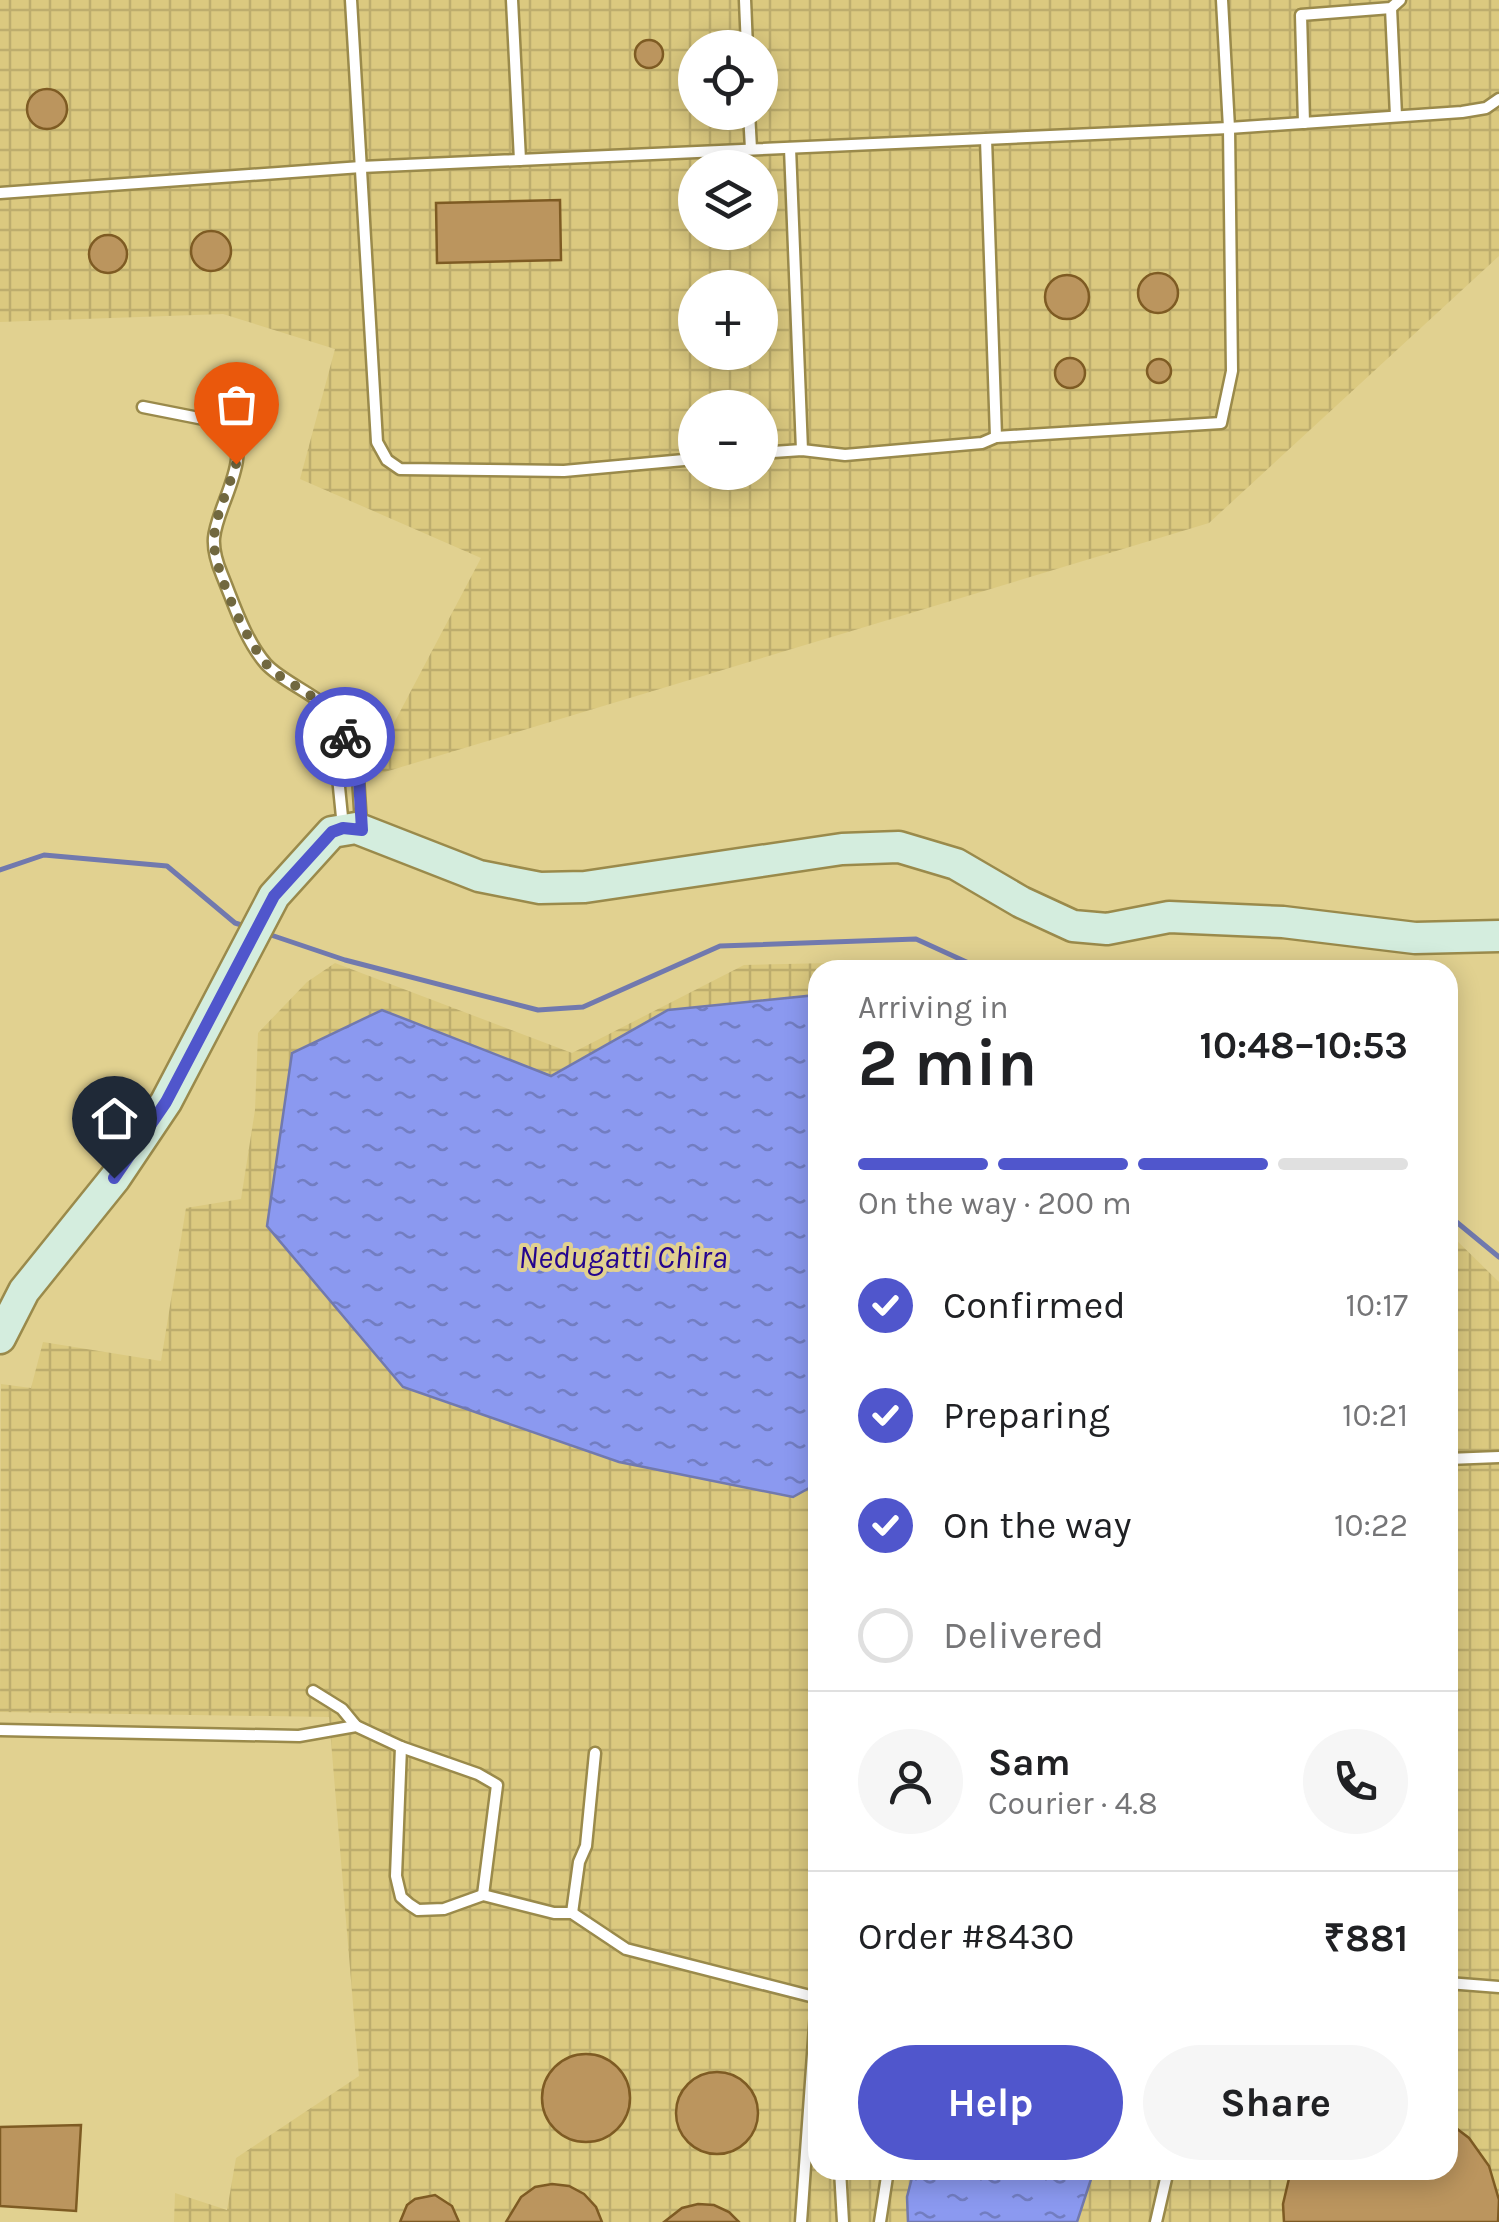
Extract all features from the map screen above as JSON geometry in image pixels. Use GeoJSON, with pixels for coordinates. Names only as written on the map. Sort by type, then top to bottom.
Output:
{"type":"FeatureCollection","features":[{"type":"Feature","properties":{"kind":"main road"},"geometry":{"type":"LineString","coordinates":[[0,1338],[24,1291],[114,1178],[166,1102],[274,896],[332,832],[352,829],[479,876],[540,888],[585,887],[842,849],[899,847],[956,864],[1021,902],[1074,926],[1107,928],[1169,918],[1283,922],[1415,938],[1499,936]]}},
{"type":"Feature","properties":{"kind":"lane"},"geometry":{"type":"LineString","coordinates":[[350,0],[377,442],[387,460],[400,469],[564,471],[678,461]]}},
{"type":"Feature","properties":{"kind":"lane"},"geometry":{"type":"LineString","coordinates":[[512,0],[520,160]]}},
{"type":"Feature","properties":{"kind":"lane"},"geometry":{"type":"LineString","coordinates":[[745,0],[746,30]]}},
{"type":"Feature","properties":{"kind":"lane"},"geometry":{"type":"LineString","coordinates":[[778,452],[845,455],[982,443],[996,437],[1221,423],[1232,370],[1222,0]]}},
{"type":"Feature","properties":{"kind":"lane"},"geometry":{"type":"LineString","coordinates":[[1304,123],[1300,15],[1396,4],[1396,116]]}},
{"type":"Feature","properties":{"kind":"lane"},"geometry":{"type":"LineString","coordinates":[[0,194],[361,167],[1228,128],[1486,108],[1499,99]]}},
{"type":"Feature","properties":{"kind":"lane"},"geometry":{"type":"LineString","coordinates":[[750,130],[751,149]]}},
{"type":"Feature","properties":{"kind":"lane"},"geometry":{"type":"LineString","coordinates":[[986,139],[996,437]]}},
{"type":"Feature","properties":{"kind":"lane"},"geometry":{"type":"LineString","coordinates":[[790,148],[802,450]]}},
{"type":"Feature","properties":{"kind":"lane"},"geometry":{"type":"LineString","coordinates":[[143,406],[224,423],[233,431],[238,447],[236,464],[214,536],[215,555],[255,650],[270,668],[334,713],[342,726],[347,756]]}},
{"type":"Feature","properties":{"kind":"lane"},"geometry":{"type":"LineString","coordinates":[[352,755],[358,762],[352,829],[337,768],[341,759],[352,755]]}},
{"type":"Feature","properties":{"kind":"lane"},"geometry":{"type":"LineString","coordinates":[[1458,1459],[1499,1457]]}},
{"type":"Feature","properties":{"kind":"lane"},"geometry":{"type":"LineString","coordinates":[[313,1692],[342,1709],[356,1726],[497,1785],[483,1895]]}},
{"type":"Feature","properties":{"kind":"lane"},"geometry":{"type":"LineString","coordinates":[[0,1730],[299,1736],[356,1726]]}},
{"type":"Feature","properties":{"kind":"lane"},"geometry":{"type":"LineString","coordinates":[[401,1748],[396,1876],[401,1897],[418,1910],[444,1909],[483,1895],[554,1914],[572,1913],[626,1949],[808,1996]]}},
{"type":"Feature","properties":{"kind":"lane"},"geometry":{"type":"LineString","coordinates":[[572,1913],[579,1862],[586,1846],[594,1753]]}},
{"type":"Feature","properties":{"kind":"lane"},"geometry":{"type":"LineString","coordinates":[[1458,1983],[1499,1987]]}},
{"type":"Feature","properties":{"kind":"lane"},"geometry":{"type":"LineString","coordinates":[[801,2222],[808,2124]]}},
{"type":"Feature","properties":{"kind":"lane"},"geometry":{"type":"LineString","coordinates":[[841,2180],[843,2222]]}},
{"type":"Feature","properties":{"kind":"lane"},"geometry":{"type":"LineString","coordinates":[[880,2222],[886,2180]]}},
{"type":"Feature","properties":{"kind":"lane"},"geometry":{"type":"LineString","coordinates":[[1156,2222],[1166,2180]]}},
{"type":"Feature","properties":{"kind":"shaded area"},"geometry":{"type":"Polygon","coordinates":[[[0,0],[1499,0],[1499,256],[1209,523],[365,778],[481,558],[300,479],[335,349],[223,314],[0,322],[0,0]]]}},
{"type":"Feature","properties":{"kind":"shaded area"},"geometry":{"type":"Polygon","coordinates":[[[335,963],[572,1053],[744,965],[808,964],[808,2180],[1458,2180],[1458,1242],[1499,1282],[1499,2222],[174,2222],[175,2193],[227,2210],[236,2158],[359,2076],[329,1717],[0,1712],[1,1384],[31,1388],[43,1342],[161,1361],[186,1208],[241,1199],[255,1110],[258,1033],[307,982],[335,963]]]}},
{"type":"Feature","properties":{"kind":"water","name":"Nedugatti Chira"},"geometry":{"type":"Polygon","coordinates":[[[808,996],[808,1489],[793,1497],[619,1462],[403,1387],[267,1226],[292,1053],[382,1010],[551,1076],[668,1010],[808,996]]]}},
{"type":"Feature","properties":{"kind":"water"},"geometry":{"type":"Polygon","coordinates":[[[911,2180],[1091,2180],[1077,2222],[908,2222],[907,2197],[911,2180]]]}},
{"type":"Feature","properties":{"kind":"building"},"geometry":{"type":"Polygon","coordinates":[[[649,40],[659,44],[663,54],[659,64],[649,68],[639,64],[635,54],[639,44],[649,40]]]}},
{"type":"Feature","properties":{"kind":"building"},"geometry":{"type":"Polygon","coordinates":[[[47,89],[61,95],[67,109],[61,123],[47,129],[33,123],[27,109],[33,95],[47,89]]]}},
{"type":"Feature","properties":{"kind":"building"},"geometry":{"type":"Polygon","coordinates":[[[560,200],[561,260],[437,263],[436,203],[560,200]]]}},
{"type":"Feature","properties":{"kind":"building"},"geometry":{"type":"Polygon","coordinates":[[[211,231],[225,237],[231,251],[225,265],[211,271],[197,265],[191,251],[197,237],[211,231]]]}},
{"type":"Feature","properties":{"kind":"building"},"geometry":{"type":"Polygon","coordinates":[[[108,235],[122,240],[127,254],[122,268],[108,273],[94,268],[89,254],[94,240],[108,235]]]}},
{"type":"Feature","properties":{"kind":"building"},"geometry":{"type":"Polygon","coordinates":[[[1158,273],[1172,279],[1178,293],[1172,307],[1158,313],[1144,307],[1138,293],[1144,279],[1158,273]]]}},
{"type":"Feature","properties":{"kind":"building"},"geometry":{"type":"Polygon","coordinates":[[[1067,275],[1083,281],[1089,297],[1083,313],[1067,319],[1051,313],[1045,297],[1051,281],[1067,275]]]}},
{"type":"Feature","properties":{"kind":"building"},"geometry":{"type":"Polygon","coordinates":[[[1070,358],[1081,362],[1085,373],[1081,384],[1070,388],[1059,384],[1055,373],[1059,362],[1070,358]]]}},
{"type":"Feature","properties":{"kind":"building"},"geometry":{"type":"Polygon","coordinates":[[[1159,359],[1168,362],[1168,380],[1159,383],[1150,380],[1147,371],[1150,362],[1159,359]]]}},
{"type":"Feature","properties":{"kind":"building"},"geometry":{"type":"Polygon","coordinates":[[[586,2054],[611,2061],[623,2073],[630,2098],[623,2123],[611,2135],[586,2142],[561,2135],[549,2123],[542,2098],[549,2073],[561,2061],[586,2054]]]}},
{"type":"Feature","properties":{"kind":"building"},"geometry":{"type":"Polygon","coordinates":[[[717,2072],[733,2075],[746,2084],[755,2097],[755,2129],[746,2142],[733,2151],[717,2154],[701,2151],[688,2142],[679,2129],[676,2113],[679,2097],[688,2084],[701,2075],[717,2072]]]}},
{"type":"Feature","properties":{"kind":"building"},"geometry":{"type":"Polygon","coordinates":[[[81,2125],[76,2211],[0,2206],[0,2127],[81,2125]]]}},
{"type":"Feature","properties":{"kind":"building"},"geometry":{"type":"Polygon","coordinates":[[[1458,2130],[1489,2166],[1499,2200],[1498,2222],[1284,2222],[1289,2180],[1458,2180],[1458,2130]]]}},
{"type":"Feature","properties":{"kind":"building"},"geometry":{"type":"Polygon","coordinates":[[[569,2186],[584,2194],[596,2207],[602,2222],[506,2222],[521,2197],[535,2187],[569,2186]]]}},
{"type":"Feature","properties":{"kind":"building"},"geometry":{"type":"Polygon","coordinates":[[[435,2195],[452,2206],[459,2222],[400,2222],[407,2205],[435,2195]]]}},
{"type":"Feature","properties":{"kind":"building"},"geometry":{"type":"Polygon","coordinates":[[[714,2205],[739,2222],[664,2222],[682,2208],[714,2205]]]}},
{"type":"Feature","properties":{"kind":"waterway"},"geometry":{"type":"LineString","coordinates":[[0,870],[44,855],[167,866],[235,923],[248,927]]}},
{"type":"Feature","properties":{"kind":"waterway"},"geometry":{"type":"LineString","coordinates":[[268,934],[345,960],[538,1010],[583,1007],[720,946],[916,939],[962,960]]}},
{"type":"Feature","properties":{"kind":"waterway"},"geometry":{"type":"LineString","coordinates":[[1458,1223],[1499,1257]]}},
{"type":"Feature","properties":{"kind":"way so far"},"geometry":{"type":"LineString","coordinates":[[236,464],[214,536],[222,575],[255,650],[270,668],[334,713],[345,737]]}},
{"type":"Feature","properties":{"kind":"route"},"geometry":{"type":"LineString","coordinates":[[114,1178],[166,1102],[274,896],[332,832],[343,828],[362,830],[358,762],[352,755],[347,756],[345,737]]}}]}
